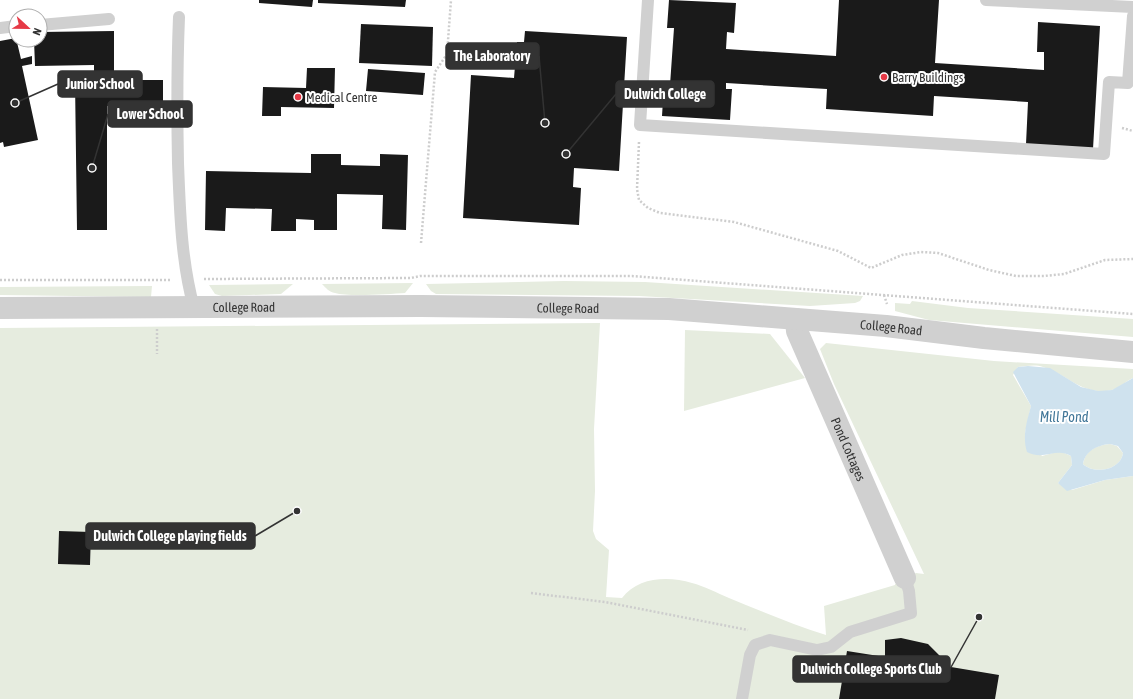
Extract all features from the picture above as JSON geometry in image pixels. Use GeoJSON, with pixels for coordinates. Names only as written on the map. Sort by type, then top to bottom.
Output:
{"type":"FeatureCollection","features":[{"type":"Feature","properties":{"kind":"street","name":"College Road"},"geometry":{"type":"LineString","coordinates":[[0,308],[405,306],[669,309],[886,326],[984,338],[1133,352]]}},
{"type":"Feature","properties":{"kind":"street","name":"Pond Cottages"},"geometry":{"type":"LineString","coordinates":[[796,319],[797,331],[905,578]]}},
{"type":"Feature","properties":{"kind":"lane"},"geometry":{"type":"LineString","coordinates":[[648,0],[640,125],[1104,154],[1109,82],[1128,83],[1133,16]]}},
{"type":"Feature","properties":{"kind":"lane"},"geometry":{"type":"LineString","coordinates":[[986,0],[1133,8]]}},
{"type":"Feature","properties":{"kind":"lane"},"geometry":{"type":"LineString","coordinates":[[179,17],[176,78],[180,230],[185,275],[194,308]]}},
{"type":"Feature","properties":{"kind":"lane"},"geometry":{"type":"LineString","coordinates":[[48,24],[109,20]]}},
{"type":"Feature","properties":{"kind":"lane"},"geometry":{"type":"LineString","coordinates":[[742,699],[752,649],[755,645],[770,640],[817,650],[831,647],[850,632],[911,613],[909,591],[905,578]]}},
{"type":"Feature","properties":{"kind":"path"},"geometry":{"type":"LineString","coordinates":[[421,243],[435,72],[447,54],[450,0]]}},
{"type":"Feature","properties":{"kind":"path"},"geometry":{"type":"LineString","coordinates":[[640,125],[637,189],[639,200],[648,208],[660,213],[734,222],[838,251],[857,259],[871,268],[902,255],[921,252],[938,253],[989,270],[1016,276],[1064,274],[1105,260],[1133,259]]}},
{"type":"Feature","properties":{"kind":"path"},"geometry":{"type":"LineString","coordinates":[[157,326],[157,354]]}},
{"type":"Feature","properties":{"kind":"path"},"geometry":{"type":"LineString","coordinates":[[531,593],[620,605],[750,631],[770,640]]}},
{"type":"Feature","properties":{"kind":"shaded area"},"geometry":{"type":"Polygon","coordinates":[[[564,281],[645,282],[863,296],[860,301],[855,303],[810,306],[639,296],[436,294],[431,291],[426,284],[564,281]]]}},
{"type":"Feature","properties":{"kind":"shaded area"},"geometry":{"type":"Polygon","coordinates":[[[413,283],[405,293],[359,295],[333,292],[328,290],[322,284],[413,283]]]}},
{"type":"Feature","properties":{"kind":"shaded area"},"geometry":{"type":"Polygon","coordinates":[[[293,284],[281,294],[222,296],[215,294],[209,285],[293,284]]]}},
{"type":"Feature","properties":{"kind":"shaded area"},"geometry":{"type":"Polygon","coordinates":[[[152,286],[151,297],[0,295],[0,287],[152,286]]]}},
{"type":"Feature","properties":{"kind":"shaded area"},"geometry":{"type":"Polygon","coordinates":[[[912,301],[968,308],[1133,319],[1133,337],[929,320],[895,311],[895,303],[910,304],[912,301]]]}},
{"type":"Feature","properties":{"kind":"shaded area"},"geometry":{"type":"Polygon","coordinates":[[[600,323],[594,429],[595,491],[593,531],[596,539],[609,550],[606,597],[622,598],[636,586],[645,582],[673,579],[701,586],[777,618],[826,635],[824,606],[895,585],[916,573],[924,574],[834,384],[820,349],[826,343],[994,361],[1133,369],[1133,378],[1115,389],[1102,391],[1084,388],[1052,370],[1040,366],[1018,367],[1013,375],[1031,406],[1025,433],[1042,456],[1060,451],[1071,456],[1072,465],[1058,483],[1072,490],[1105,480],[1133,476],[1133,699],[0,699],[0,328],[600,323]]]}},
{"type":"Feature","properties":{"kind":"shaded area"},"geometry":{"type":"Polygon","coordinates":[[[685,330],[770,334],[805,378],[684,411],[685,330]]]}},
{"type":"Feature","properties":{"kind":"shaded area"},"geometry":{"type":"Polygon","coordinates":[[[1110,444],[1117,446],[1123,453],[1121,459],[1112,467],[1100,470],[1083,464],[1086,455],[1093,449],[1110,444]]]}},
{"type":"Feature","properties":{"kind":"water","name":"Mill Pond"},"geometry":{"type":"Polygon","coordinates":[[[1028,366],[1050,368],[1081,387],[1098,391],[1112,390],[1133,378],[1133,476],[1105,480],[1067,491],[1058,483],[1072,465],[1071,456],[1060,453],[1039,455],[1027,452],[1025,434],[1031,406],[1013,372],[1018,367],[1028,366]],[[1110,444],[1097,447],[1089,452],[1084,459],[1083,464],[1100,470],[1112,467],[1121,459],[1123,453],[1118,446],[1110,444]]]}},
{"type":"Feature","properties":{"kind":"building"},"geometry":{"type":"Polygon","coordinates":[[[259,0],[313,0],[312,7],[259,3],[259,0]]]}},
{"type":"Feature","properties":{"kind":"building"},"geometry":{"type":"Polygon","coordinates":[[[318,0],[406,0],[405,7],[318,3],[318,0]]]}},
{"type":"Feature","properties":{"kind":"building","name":"Barry Buildings"},"geometry":{"type":"Polygon","coordinates":[[[669,0],[736,3],[734,33],[727,32],[726,49],[836,56],[839,0],[939,0],[935,63],[1044,70],[1044,52],[1037,52],[1038,22],[1100,26],[1093,149],[1026,144],[1028,102],[934,96],[933,116],[826,109],[827,89],[726,83],[726,89],[732,89],[730,120],[662,116],[664,84],[670,85],[674,28],[667,28],[669,0]]]}},
{"type":"Feature","properties":{"kind":"building"},"geometry":{"type":"Polygon","coordinates":[[[361,24],[433,27],[432,66],[359,63],[361,24]]]}},
{"type":"Feature","properties":{"kind":"building"},"geometry":{"type":"Polygon","coordinates":[[[114,31],[114,74],[106,74],[106,80],[163,80],[163,105],[107,106],[107,230],[77,230],[75,81],[94,80],[94,65],[35,66],[34,48],[48,48],[48,32],[114,31]]]}},
{"type":"Feature","properties":{"kind":"building"},"geometry":{"type":"Polygon","coordinates":[[[525,31],[627,37],[619,171],[574,168],[573,187],[581,188],[579,225],[463,218],[471,75],[514,78],[517,42],[524,42],[525,31]]]}},
{"type":"Feature","properties":{"kind":"building"},"geometry":{"type":"Polygon","coordinates":[[[8,40],[8,48],[18,48],[21,59],[32,56],[32,64],[22,66],[38,140],[4,147],[3,142],[0,143],[0,41],[8,40]]]}},
{"type":"Feature","properties":{"kind":"building","name":"Medical Centre"},"geometry":{"type":"Polygon","coordinates":[[[307,68],[335,68],[334,108],[281,107],[281,116],[262,116],[263,87],[306,88],[307,68]]]}},
{"type":"Feature","properties":{"kind":"building"},"geometry":{"type":"Polygon","coordinates":[[[368,69],[425,73],[423,95],[366,91],[368,69]]]}},
{"type":"Feature","properties":{"kind":"building"},"geometry":{"type":"Polygon","coordinates":[[[311,154],[341,154],[341,165],[380,166],[380,154],[408,155],[406,230],[382,229],[383,195],[337,194],[337,230],[314,230],[314,220],[296,219],[296,231],[271,231],[272,209],[226,208],[225,231],[205,230],[206,171],[311,173],[311,154]]]}},
{"type":"Feature","properties":{"kind":"building"},"geometry":{"type":"Polygon","coordinates":[[[59,531],[91,532],[90,565],[58,564],[59,531]]]}},
{"type":"Feature","properties":{"kind":"building"},"geometry":{"type":"Polygon","coordinates":[[[901,638],[928,644],[942,658],[945,666],[999,675],[995,699],[839,699],[847,651],[885,657],[885,640],[901,638]]]}},
{"type":"Feature","properties":{"kind":"place","name":"Barry Buildings"},"geometry":{"type":"Point","coordinates":[884,77]}},
{"type":"Feature","properties":{"kind":"place","name":"Medical Centre"},"geometry":{"type":"Point","coordinates":[298,97]}},
{"type":"Feature","properties":{"kind":"place","name":"Junior School"},"geometry":{"type":"Point","coordinates":[15,103]}},
{"type":"Feature","properties":{"kind":"place","name":"The Laboratory"},"geometry":{"type":"Point","coordinates":[545,123]}},
{"type":"Feature","properties":{"kind":"place","name":"Dulwich College"},"geometry":{"type":"Point","coordinates":[566,154]}},
{"type":"Feature","properties":{"kind":"place","name":"Lower School"},"geometry":{"type":"Point","coordinates":[92,168]}},
{"type":"Feature","properties":{"kind":"place","name":"Dulwich College playing fields"},"geometry":{"type":"Point","coordinates":[297,511]}},
{"type":"Feature","properties":{"kind":"place","name":"Dulwich College Sports Club"},"geometry":{"type":"Point","coordinates":[979,617]}}]}
